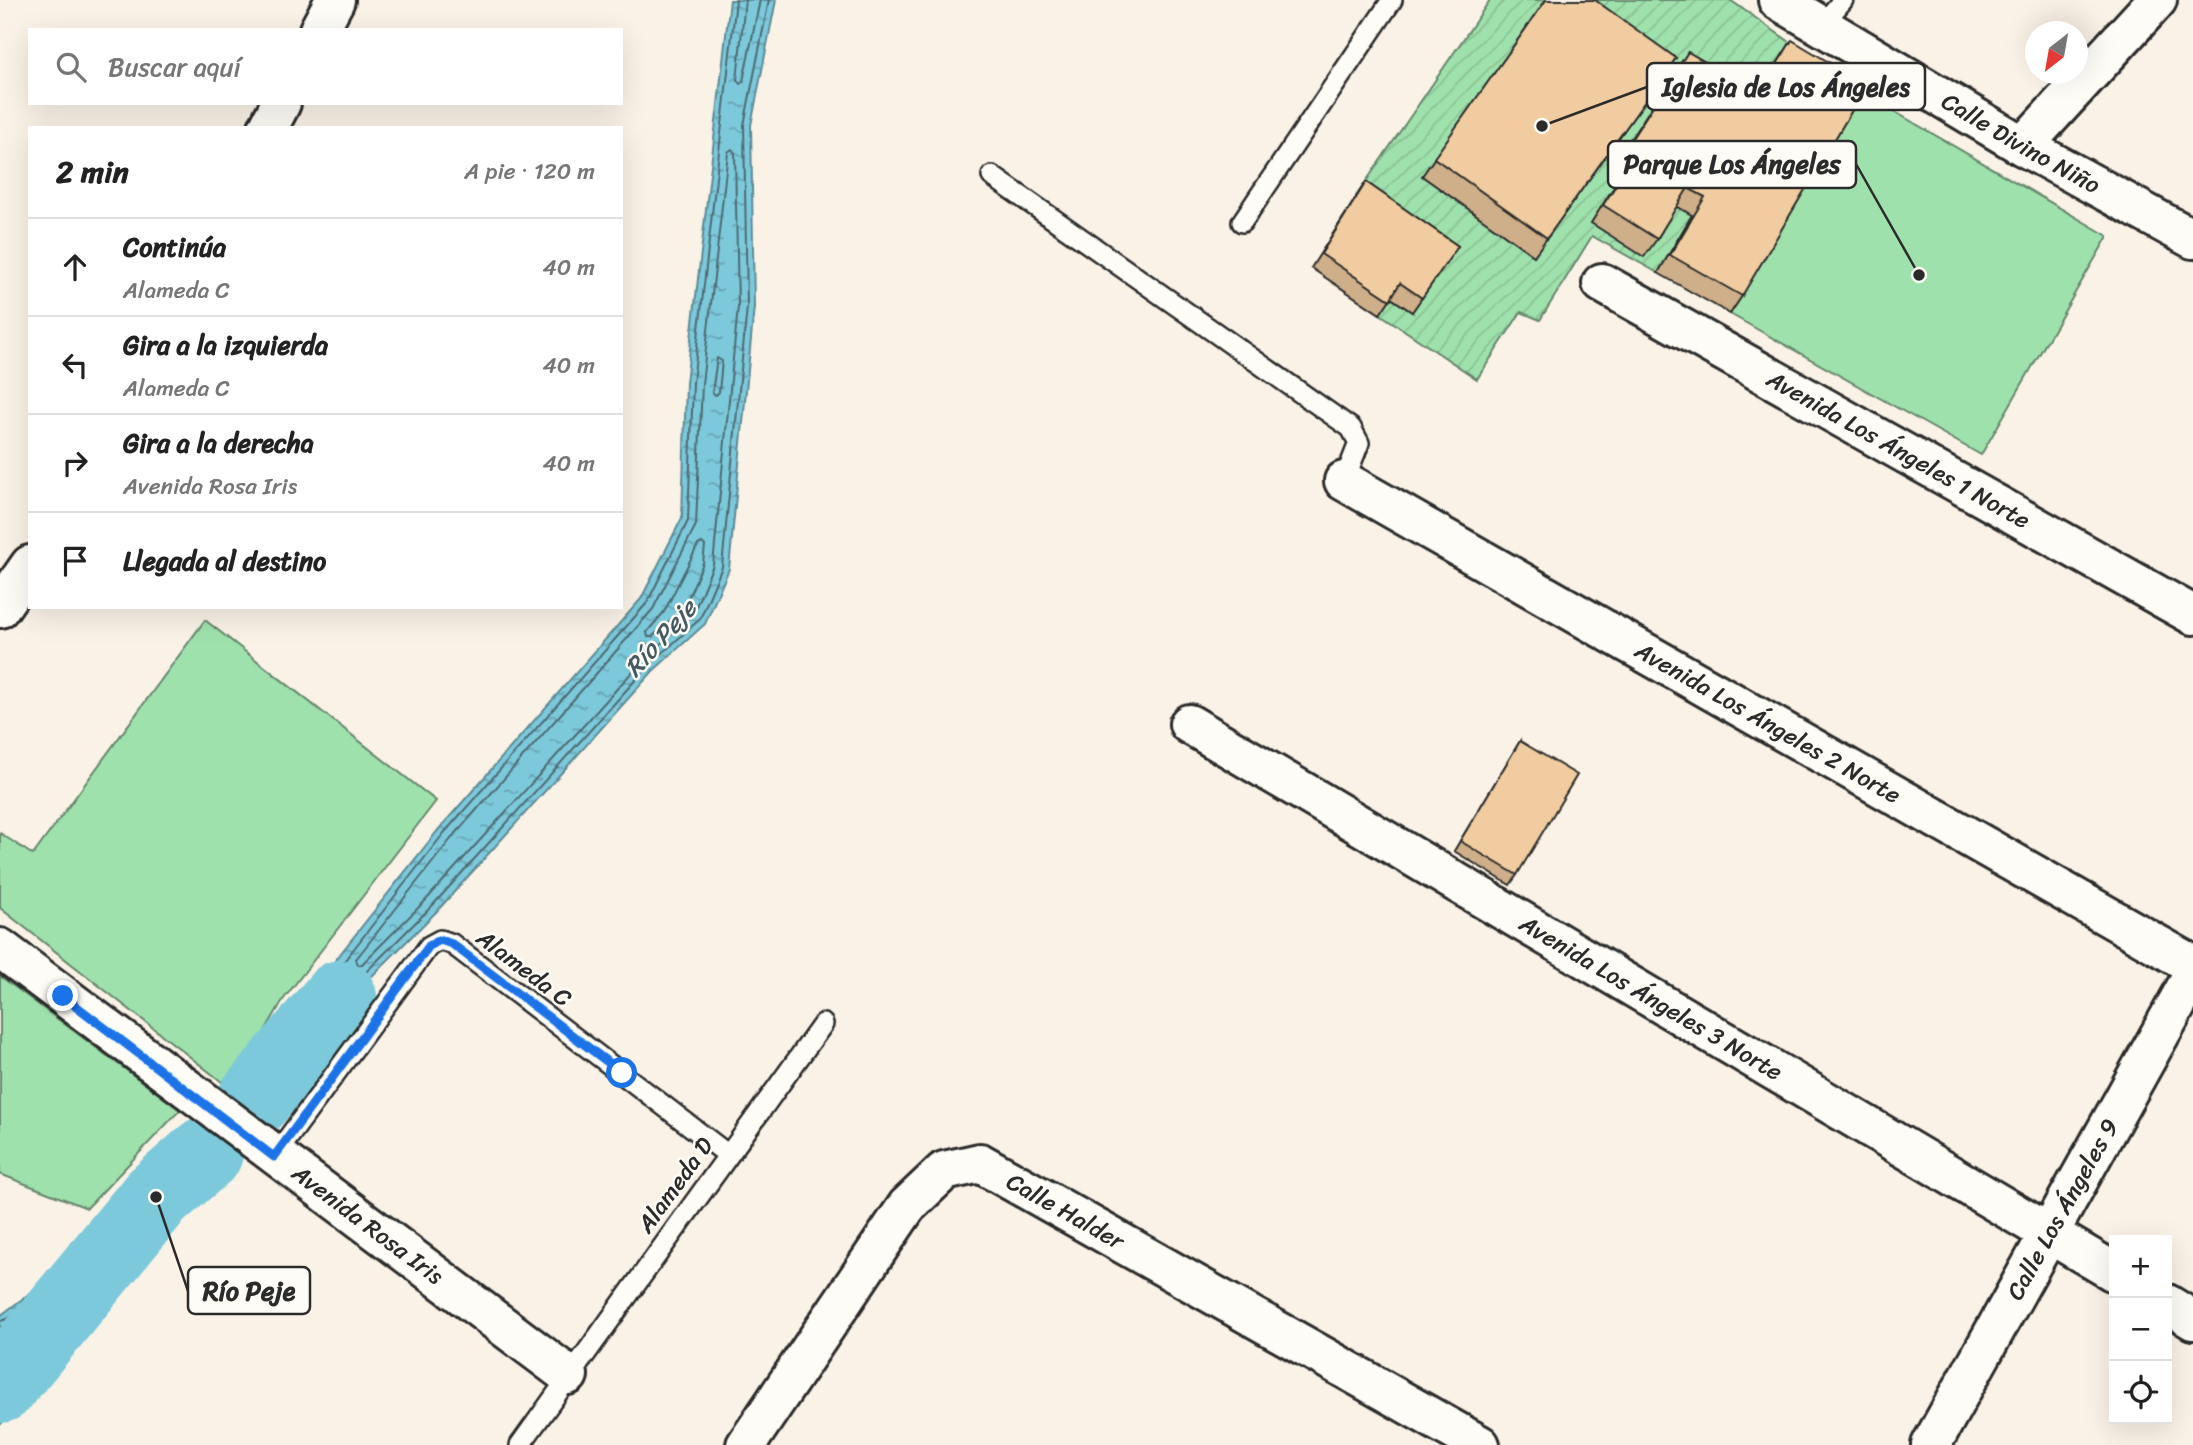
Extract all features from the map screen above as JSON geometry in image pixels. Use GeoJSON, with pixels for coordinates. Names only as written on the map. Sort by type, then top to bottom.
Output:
{"type":"FeatureCollection","features":[{"type":"Feature","properties":{"kind":"street"},"geometry":{"type":"LineString","coordinates":[[320,28],[335,0]]}},
{"type":"Feature","properties":{"kind":"street","name":"Calle Divino Niño"},"geometry":{"type":"LineString","coordinates":[[1778,0],[1832,13],[2023,146],[2193,239]]}},
{"type":"Feature","properties":{"kind":"street"},"geometry":{"type":"LineString","coordinates":[[2023,146],[2157,0]]}},
{"type":"Feature","properties":{"kind":"street"},"geometry":{"type":"LineString","coordinates":[[269,126],[280,105]]}},
{"type":"Feature","properties":{"kind":"street","name":"Avenida Los Ángeles 1 Norte"},"geometry":{"type":"LineString","coordinates":[[1602,283],[2193,615]]}},
{"type":"Feature","properties":{"kind":"street","name":"Avenida Los Ángeles 2 Norte"},"geometry":{"type":"LineString","coordinates":[[1343,481],[2193,965]]}},
{"type":"Feature","properties":{"kind":"street"},"geometry":{"type":"LineString","coordinates":[[0,608],[28,568]]}},
{"type":"Feature","properties":{"kind":"street","name":"Avenida Los Ángeles 3 Norte"},"geometry":{"type":"LineString","coordinates":[[1189,724],[2109,1269]]}},
{"type":"Feature","properties":{"kind":"street","name":"Avenida Rosa Iris"},"geometry":{"type":"LineString","coordinates":[[0,948],[274,1157],[568,1375]]}},
{"type":"Feature","properties":{"kind":"street","name":"Calle Los Ángeles 9"},"geometry":{"type":"LineString","coordinates":[[1931,1445],[2193,975]]}},
{"type":"Feature","properties":{"kind":"street","name":"Calle Halder"},"geometry":{"type":"LineString","coordinates":[[746,1445],[906,1206],[944,1171],[980,1163],[1480,1445]]}},
{"type":"Feature","properties":{"kind":"street"},"geometry":{"type":"LineString","coordinates":[[2172,1307],[2193,1320]]}},
{"type":"Feature","properties":{"kind":"lane"},"geometry":{"type":"LineString","coordinates":[[1242,222],[1392,0]]}},
{"type":"Feature","properties":{"kind":"lane"},"geometry":{"type":"LineString","coordinates":[[992,176],[1351,428],[1359,443],[1343,481]]}},
{"type":"Feature","properties":{"kind":"lane","name":"Alameda C"},"geometry":{"type":"LineString","coordinates":[[274,1157],[429,946],[440,940],[452,944],[727,1153]]}},
{"type":"Feature","properties":{"kind":"lane","name":"Alameda D"},"geometry":{"type":"LineString","coordinates":[[520,1445],[822,1024]]}},
{"type":"Feature","properties":{"kind":"green space"},"geometry":{"type":"Polygon","coordinates":[[[1490,0],[1730,0],[1861,92],[1747,111],[1676,70],[1610,170],[1619,179],[1692,215],[1658,273],[1592,236],[1540,320],[1521,312],[1477,379],[1380,314],[1390,297],[1412,312],[1356,196],[1490,0]]]}},
{"type":"Feature","properties":{"kind":"green space"},"geometry":{"type":"Polygon","coordinates":[[[1861,92],[2108,236],[1981,455],[1730,314],[1861,92]]]}},
{"type":"Feature","properties":{"kind":"green space"},"geometry":{"type":"Polygon","coordinates":[[[205,620],[436,801],[283,1000],[231,1089],[0,908],[0,833],[33,855],[205,620]]]}},
{"type":"Feature","properties":{"kind":"green space"},"geometry":{"type":"Polygon","coordinates":[[[0,976],[180,1110],[87,1208],[0,1174],[0,976]]]}},
{"type":"Feature","properties":{"kind":"water"},"geometry":{"type":"Polygon","coordinates":[[[730,0],[776,0],[751,125],[754,307],[729,569],[705,624],[653,671],[437,911],[275,1073],[307,996],[439,829],[641,599],[682,518],[686,383],[730,0]]]}},
{"type":"Feature","properties":{"kind":"water"},"geometry":{"type":"Polygon","coordinates":[[[156,1197],[43,1379],[0,1425],[0,1316],[156,1197]]]}},
{"type":"Feature","properties":{"kind":"building"},"geometry":{"type":"Polygon","coordinates":[[[1546,0],[1595,0],[1676,58],[1547,238],[1434,158],[1546,0]]]}},
{"type":"Feature","properties":{"kind":"building"},"geometry":{"type":"Polygon","coordinates":[[[1792,40],[1867,85],[1742,296],[1670,255],[1705,197],[1688,188],[1657,239],[1603,205],[1632,161],[1623,152],[1688,52],[1759,93],[1792,40]]]}},
{"type":"Feature","properties":{"kind":"building"},"geometry":{"type":"Polygon","coordinates":[[[1366,182],[1458,246],[1422,298],[1400,283],[1390,300],[1321,254],[1366,182]]]}},
{"type":"Feature","properties":{"kind":"building"},"geometry":{"type":"Polygon","coordinates":[[[1520,741],[1577,775],[1517,875],[1460,841],[1520,741]]]}},
{"type":"Feature","properties":{"kind":"waterway","name":"Río Peje"},"geometry":{"type":"LineString","coordinates":[[254,1100],[340,997]]}},
{"type":"Feature","properties":{"kind":"waterway","name":"Río Peje"},"geometry":{"type":"LineString","coordinates":[[0,1386],[156,1197],[206,1153]]}},
{"type":"Feature","properties":{"kind":"place","name":"Iglesia de Los Ángeles"},"geometry":{"type":"Point","coordinates":[1542,126]}},
{"type":"Feature","properties":{"kind":"place","name":"Parque Los Ángeles"},"geometry":{"type":"Point","coordinates":[1919,275]}},
{"type":"Feature","properties":{"kind":"place","name":"Río Peje"},"geometry":{"type":"Point","coordinates":[156,1197]}},
{"type":"Feature","properties":{"kind":"route"},"geometry":{"type":"LineString","coordinates":[[63,996],[274,1157],[429,946],[440,940],[452,944],[622,1073]]}}]}
